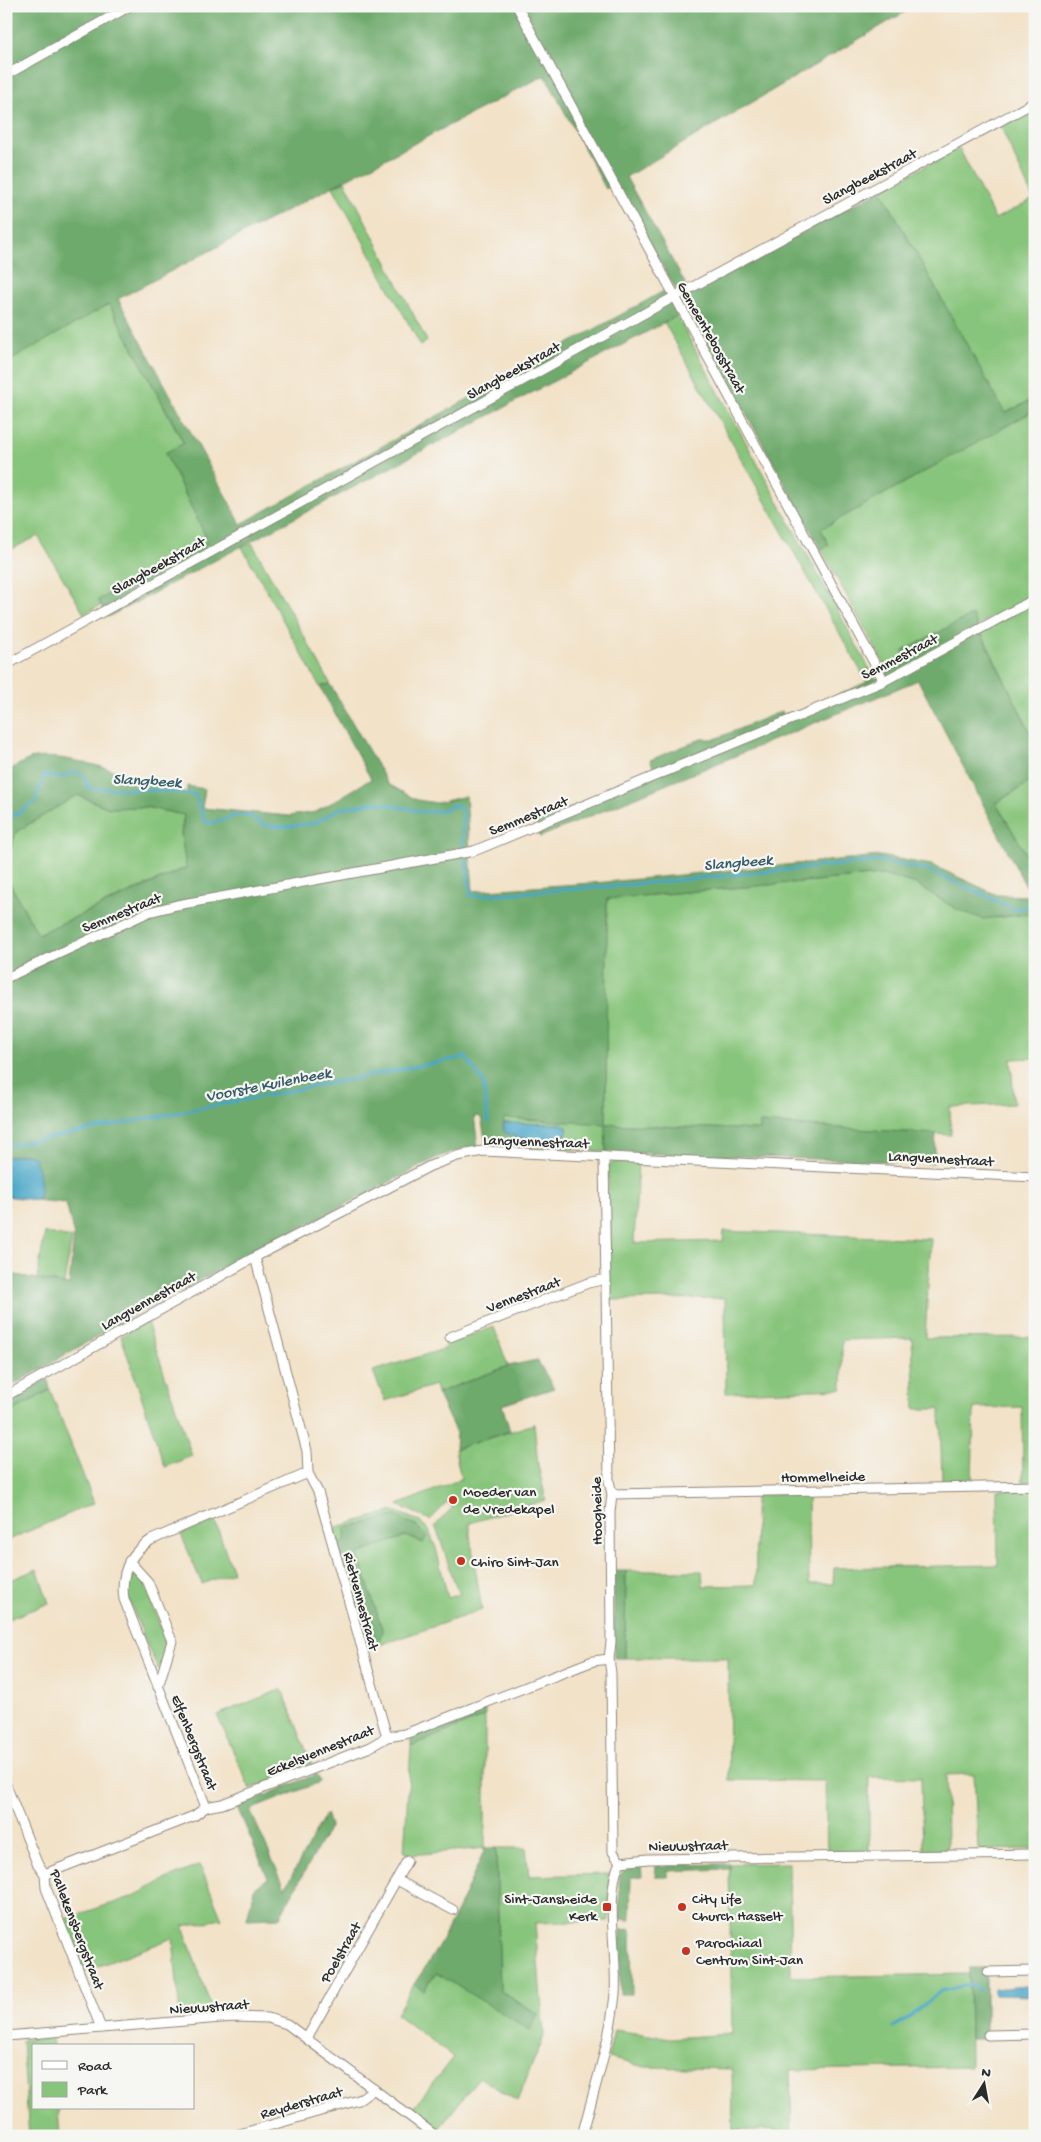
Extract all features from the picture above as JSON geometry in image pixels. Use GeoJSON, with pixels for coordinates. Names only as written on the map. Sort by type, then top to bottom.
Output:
{"type":"FeatureCollection","features":[{"type":"Feature","properties":{"kind":"street"},"geometry":{"type":"LineString","coordinates":[[6,75],[130,6]]}},
{"type":"Feature","properties":{"kind":"street","name":"Gemeentebosstraat"},"geometry":{"type":"LineString","coordinates":[[517,6],[884,681]]}},
{"type":"Feature","properties":{"kind":"street","name":"Slangbeekstraat"},"geometry":{"type":"LineString","coordinates":[[6,665],[674,297],[1035,102]]}},
{"type":"Feature","properties":{"kind":"street","name":"Semmestraat"},"geometry":{"type":"LineString","coordinates":[[6,978],[150,912],[177,905],[436,860],[474,851],[884,681],[1035,599]]}},
{"type":"Feature","properties":{"kind":"street","name":"Langvennestraat"},"geometry":{"type":"LineString","coordinates":[[6,1396],[255,1257],[430,1166],[457,1156],[482,1151],[1035,1177]]}},
{"type":"Feature","properties":{"kind":"street","name":"Hoogheide"},"geometry":{"type":"LineString","coordinates":[[604,1157],[609,1481],[612,1494],[610,1512],[611,1642],[609,1659],[611,1673],[613,1852],[620,1862]]}},
{"type":"Feature","properties":{"kind":"street","name":"Rietvennestraat"},"geometry":{"type":"LineString","coordinates":[[255,1257],[307,1451],[308,1473],[318,1492],[386,1737]]}},
{"type":"Feature","properties":{"kind":"street","name":"Vennestraat"},"geometry":{"type":"LineString","coordinates":[[450,1337],[588,1283],[606,1279]]}},
{"type":"Feature","properties":{"kind":"street"},"geometry":{"type":"LineString","coordinates":[[129,1560],[138,1548],[151,1540],[308,1473]]}},
{"type":"Feature","properties":{"kind":"street","name":"Hommelheide"},"geometry":{"type":"LineString","coordinates":[[612,1494],[1035,1486]]}},
{"type":"Feature","properties":{"kind":"street","name":"Elfenbergstraat"},"geometry":{"type":"LineString","coordinates":[[158,1687],[172,1641],[148,1582],[129,1560],[124,1572],[124,1599],[158,1687],[206,1807]]}},
{"type":"Feature","properties":{"kind":"street","name":"Eckelsvennestraat"},"geometry":{"type":"LineString","coordinates":[[45,1874],[194,1816],[206,1807],[232,1801],[370,1747],[386,1737],[405,1734],[593,1661],[609,1659]]}},
{"type":"Feature","properties":{"kind":"street","name":"Pallekensbergstraat"},"geometry":{"type":"LineString","coordinates":[[6,1785],[37,1863],[45,1874],[46,1888],[101,2028]]}},
{"type":"Feature","properties":{"kind":"street","name":"Nieuwstraat"},"geometry":{"type":"LineString","coordinates":[[620,1862],[640,1860],[1035,1854]]}},
{"type":"Feature","properties":{"kind":"street","name":"Poelstraat"},"geometry":{"type":"LineString","coordinates":[[307,2038],[407,1861]]}},
{"type":"Feature","properties":{"kind":"street"},"geometry":{"type":"LineString","coordinates":[[582,2136],[613,2008],[615,1992],[614,1882],[615,1872],[620,1862]]}},
{"type":"Feature","properties":{"kind":"street"},"geometry":{"type":"LineString","coordinates":[[397,1880],[453,1910]]}},
{"type":"Feature","properties":{"kind":"street"},"geometry":{"type":"LineString","coordinates":[[988,1972],[1035,1971]]}},
{"type":"Feature","properties":{"kind":"street","name":"Nieuwstraat"},"geometry":{"type":"LineString","coordinates":[[6,2036],[251,2016],[268,2018],[287,2024],[307,2038],[436,2136]]}},
{"type":"Feature","properties":{"kind":"street"},"geometry":{"type":"LineString","coordinates":[[988,2035],[1035,2034]]}},
{"type":"Feature","properties":{"kind":"street","name":"Reyderstraat"},"geometry":{"type":"LineString","coordinates":[[233,2136],[359,2100],[374,2089]]}},
{"type":"Feature","properties":{"kind":"green space"},"geometry":{"type":"Polygon","coordinates":[[[6,6],[915,6],[626,177],[686,285],[676,290],[616,183],[606,189],[545,75],[118,299],[241,524],[664,291],[677,316],[108,617],[98,600],[208,541],[165,453],[184,443],[109,304],[6,363],[6,6]]]}},
{"type":"Feature","properties":{"kind":"green space"},"geometry":{"type":"Polygon","coordinates":[[[1035,108],[1035,398],[1005,414],[881,190],[959,148],[995,219],[1033,199],[1001,127],[1035,108]]]}},
{"type":"Feature","properties":{"kind":"green space"},"geometry":{"type":"Polygon","coordinates":[[[345,181],[427,341],[421,346],[333,187],[345,181]]]}},
{"type":"Feature","properties":{"kind":"green space"},"geometry":{"type":"Polygon","coordinates":[[[881,190],[1005,413],[1035,398],[1035,410],[821,529],[829,545],[821,549],[682,298],[881,190]]]}},
{"type":"Feature","properties":{"kind":"green space"},"geometry":{"type":"Polygon","coordinates":[[[109,304],[184,444],[165,453],[208,541],[99,600],[101,605],[84,614],[38,536],[6,552],[6,363],[109,304]]]}},
{"type":"Feature","properties":{"kind":"green space"},"geometry":{"type":"Polygon","coordinates":[[[677,316],[875,679],[867,682],[664,322],[677,316]]]}},
{"type":"Feature","properties":{"kind":"green space"},"geometry":{"type":"Polygon","coordinates":[[[1035,410],[1035,594],[977,626],[972,615],[903,651],[909,663],[889,673],[821,549],[829,545],[821,529],[1035,410]]]}},
{"type":"Feature","properties":{"kind":"green space"},"geometry":{"type":"Polygon","coordinates":[[[252,543],[330,684],[320,687],[242,547],[252,543]]]}},
{"type":"Feature","properties":{"kind":"green space"},"geometry":{"type":"Polygon","coordinates":[[[1035,603],[1035,742],[981,632],[1035,603]]]}},
{"type":"Feature","properties":{"kind":"green space"},"geometry":{"type":"Polygon","coordinates":[[[972,615],[1035,742],[1035,779],[996,803],[1035,869],[1035,917],[1026,914],[983,919],[958,910],[914,883],[882,875],[607,899],[606,1124],[760,1130],[760,1123],[936,1134],[934,1163],[606,1152],[605,1124],[504,1118],[503,1128],[519,1138],[580,1142],[580,1150],[490,1145],[486,1144],[481,1117],[474,1116],[478,1147],[462,1149],[438,1157],[157,1302],[6,1389],[6,1273],[69,1285],[74,1236],[66,1203],[34,1200],[39,1197],[27,1154],[6,1157],[6,877],[38,934],[186,868],[181,834],[184,815],[145,807],[109,808],[77,795],[16,832],[6,865],[6,772],[30,759],[45,757],[64,759],[107,768],[187,793],[187,786],[205,789],[202,808],[289,816],[316,812],[371,779],[320,687],[330,684],[388,784],[417,800],[437,803],[466,796],[473,891],[607,882],[880,856],[932,865],[997,895],[1031,896],[918,680],[540,837],[535,824],[655,771],[650,760],[701,739],[715,739],[782,711],[785,719],[909,663],[903,651],[972,615]]]}},
{"type":"Feature","properties":{"kind":"green space"},"geometry":{"type":"Polygon","coordinates":[[[1035,779],[1035,869],[996,803],[1035,779]]]}},
{"type":"Feature","properties":{"kind":"green space"},"geometry":{"type":"Polygon","coordinates":[[[77,795],[109,808],[145,807],[184,815],[181,834],[186,867],[38,934],[6,877],[6,865],[16,832],[77,795]]]}},
{"type":"Feature","properties":{"kind":"green space"},"geometry":{"type":"Polygon","coordinates":[[[882,875],[914,883],[958,910],[996,918],[1026,914],[1035,917],[1035,1058],[1011,1059],[1014,1104],[950,1107],[951,1135],[760,1123],[760,1130],[606,1124],[606,1152],[580,1150],[580,1142],[562,1140],[567,1134],[561,1124],[504,1123],[503,1118],[606,1123],[607,899],[882,875]]]}},
{"type":"Feature","properties":{"kind":"green space"},"geometry":{"type":"Polygon","coordinates":[[[614,1162],[638,1163],[634,1243],[723,1241],[724,1231],[931,1239],[925,1338],[1035,1337],[1035,1481],[1023,1482],[1022,1407],[974,1408],[972,1484],[942,1484],[940,1409],[915,1409],[912,1338],[842,1340],[842,1389],[726,1393],[725,1298],[610,1300],[608,1166],[614,1162]]]}},
{"type":"Feature","properties":{"kind":"green space"},"geometry":{"type":"Polygon","coordinates":[[[45,1233],[72,1238],[64,1284],[37,1279],[45,1233]]]}},
{"type":"Feature","properties":{"kind":"green space"},"geometry":{"type":"Polygon","coordinates":[[[147,1322],[192,1456],[165,1467],[121,1336],[147,1322]]]}},
{"type":"Feature","properties":{"kind":"green space"},"geometry":{"type":"Polygon","coordinates":[[[494,1327],[508,1366],[437,1393],[435,1385],[385,1401],[373,1371],[447,1348],[445,1344],[494,1327]]]}},
{"type":"Feature","properties":{"kind":"green space"},"geometry":{"type":"Polygon","coordinates":[[[537,1360],[554,1388],[502,1405],[510,1431],[455,1449],[456,1433],[437,1393],[508,1366],[537,1360]]]}},
{"type":"Feature","properties":{"kind":"green space"},"geometry":{"type":"Polygon","coordinates":[[[48,1378],[50,1390],[6,1415],[6,1402],[48,1378]]]}},
{"type":"Feature","properties":{"kind":"green space"},"geometry":{"type":"Polygon","coordinates":[[[50,1390],[94,1503],[6,1541],[6,1415],[50,1390]]]}},
{"type":"Feature","properties":{"kind":"green space"},"geometry":{"type":"Polygon","coordinates":[[[534,1424],[538,1465],[546,1500],[470,1523],[470,1535],[482,1610],[368,1649],[366,1645],[378,1641],[383,1632],[358,1554],[406,1536],[423,1543],[415,1525],[345,1539],[339,1547],[333,1528],[394,1511],[419,1521],[428,1529],[436,1548],[448,1598],[460,1594],[435,1526],[453,1507],[447,1503],[430,1520],[398,1505],[461,1479],[455,1449],[534,1424]]]}},
{"type":"Feature","properties":{"kind":"green space"},"geometry":{"type":"Polygon","coordinates":[[[997,1490],[1035,1490],[1035,1849],[978,1850],[974,1774],[946,1775],[947,1850],[923,1851],[921,1778],[869,1777],[869,1852],[827,1852],[825,1781],[729,1780],[728,1658],[625,1658],[626,1571],[702,1571],[703,1586],[756,1585],[755,1494],[808,1493],[809,1584],[833,1584],[834,1568],[998,1565],[997,1490]]]}},
{"type":"Feature","properties":{"kind":"green space"},"geometry":{"type":"Polygon","coordinates":[[[395,1516],[415,1525],[427,1536],[423,1543],[406,1536],[358,1554],[383,1632],[378,1641],[366,1645],[339,1547],[345,1539],[345,1528],[395,1516]]]}},
{"type":"Feature","properties":{"kind":"green space"},"geometry":{"type":"Polygon","coordinates":[[[214,1518],[233,1572],[202,1584],[180,1532],[214,1518]]]}},
{"type":"Feature","properties":{"kind":"green space"},"geometry":{"type":"Polygon","coordinates":[[[37,1569],[49,1603],[6,1620],[6,1582],[37,1569]]]}},
{"type":"Feature","properties":{"kind":"green space"},"geometry":{"type":"Polygon","coordinates":[[[614,1571],[626,1571],[625,1658],[614,1658],[614,1571]]]}},
{"type":"Feature","properties":{"kind":"green space"},"geometry":{"type":"Polygon","coordinates":[[[134,1572],[144,1581],[167,1644],[161,1669],[157,1668],[127,1596],[128,1573],[134,1572]]]}},
{"type":"Feature","properties":{"kind":"green space"},"geometry":{"type":"Polygon","coordinates":[[[282,1689],[312,1765],[250,1789],[217,1715],[282,1689]]]}},
{"type":"Feature","properties":{"kind":"green space"},"geometry":{"type":"Polygon","coordinates":[[[485,1709],[485,1716],[411,1746],[411,1738],[485,1709]]]}},
{"type":"Feature","properties":{"kind":"green space"},"geometry":{"type":"Polygon","coordinates":[[[485,1716],[485,1848],[411,1855],[404,1852],[411,1746],[485,1716]]]}},
{"type":"Feature","properties":{"kind":"green space"},"geometry":{"type":"Polygon","coordinates":[[[317,1774],[320,1782],[250,1810],[285,1888],[326,1813],[330,1826],[279,1918],[247,1919],[254,1889],[268,1878],[237,1807],[317,1774]]]}},
{"type":"Feature","properties":{"kind":"green space"},"geometry":{"type":"Polygon","coordinates":[[[485,1848],[496,1848],[500,1991],[538,2014],[530,2030],[436,1973],[424,1990],[414,1984],[435,1952],[453,1918],[485,1848]]]}},
{"type":"Feature","properties":{"kind":"green space"},"geometry":{"type":"Polygon","coordinates":[[[496,1848],[526,1848],[529,1876],[609,1874],[609,1921],[535,1923],[544,2036],[517,2101],[479,2077],[438,2130],[412,2110],[453,2057],[396,2014],[414,1984],[424,1990],[436,1973],[538,2014],[500,1991],[496,1848]]]}},
{"type":"Feature","properties":{"kind":"green space"},"geometry":{"type":"Polygon","coordinates":[[[789,1863],[791,1977],[969,1974],[970,2067],[790,2070],[792,2136],[776,2136],[776,2129],[733,2131],[732,2069],[645,2067],[608,2058],[614,2030],[670,2038],[732,2034],[729,1864],[789,1863]]]}},
{"type":"Feature","properties":{"kind":"green space"},"geometry":{"type":"Polygon","coordinates":[[[641,1864],[642,1877],[631,1877],[630,1920],[620,1919],[619,1875],[631,1866],[641,1864]]]}},
{"type":"Feature","properties":{"kind":"green space"},"geometry":{"type":"Polygon","coordinates":[[[729,1864],[730,1869],[667,1871],[668,1877],[655,1877],[656,1865],[729,1864]]]}},
{"type":"Feature","properties":{"kind":"green space"},"geometry":{"type":"Polygon","coordinates":[[[200,1865],[222,1919],[183,1926],[213,2013],[180,2018],[173,1938],[83,1972],[62,1920],[134,1896],[164,1880],[200,1865]]]}},
{"type":"Feature","properties":{"kind":"green space"},"geometry":{"type":"Polygon","coordinates":[[[631,1929],[632,1994],[620,1994],[620,1930],[631,1929]]]}},
{"type":"Feature","properties":{"kind":"green space"},"geometry":{"type":"Polygon","coordinates":[[[969,1968],[986,1968],[986,2039],[970,2039],[969,1968]]]}},
{"type":"Feature","properties":{"kind":"green space"},"geometry":{"type":"Polygon","coordinates":[[[52,2038],[53,2044],[32,2044],[32,2110],[58,2110],[60,2136],[29,2136],[22,2040],[52,2038]]]}},
{"type":"Feature","properties":{"kind":"water"},"geometry":{"type":"Polygon","coordinates":[[[504,1123],[561,1124],[566,1126],[568,1130],[562,1140],[519,1138],[504,1132],[504,1123]]]}},
{"type":"Feature","properties":{"kind":"water"},"geometry":{"type":"Polygon","coordinates":[[[27,1154],[35,1158],[41,1185],[39,1197],[34,1200],[6,1196],[6,1157],[27,1154]]]}},
{"type":"Feature","properties":{"kind":"water"},"geometry":{"type":"Polygon","coordinates":[[[1035,1985],[1035,1996],[994,1995],[994,1989],[1035,1985]]]}},
{"type":"Feature","properties":{"kind":"waterway","name":"Slangbeek"},"geometry":{"type":"LineString","coordinates":[[6,816],[15,815],[35,802],[44,775],[61,778],[74,771],[84,776],[88,788],[195,794],[205,822],[221,821],[234,816],[246,815],[263,825],[282,827],[315,823],[339,809],[375,802],[424,812],[441,811],[455,805],[463,811],[463,846]]}},
{"type":"Feature","properties":{"kind":"waterway","name":"Slangbeek"},"geometry":{"type":"LineString","coordinates":[[466,859],[471,896],[614,886],[881,861],[928,870],[1015,909],[1035,904]]}},
{"type":"Feature","properties":{"kind":"waterway","name":"Voorste Kuilenbeek"},"geometry":{"type":"LineString","coordinates":[[6,1146],[465,1057],[483,1081],[488,1122]]}},
{"type":"Feature","properties":{"kind":"waterway"},"geometry":{"type":"LineString","coordinates":[[893,2027],[908,2018],[941,1991],[971,1984],[981,1990]]}},
{"type":"Feature","properties":{"kind":"place","name":"Moeder van de Vredekapel"},"geometry":{"type":"Point","coordinates":[453,1500]}},
{"type":"Feature","properties":{"kind":"place","name":"Chiro Sint-Jan"},"geometry":{"type":"Point","coordinates":[461,1561]}},
{"type":"Feature","properties":{"kind":"place","name":"Sint-Jansheide Kerk"},"geometry":{"type":"Point","coordinates":[607,1907]}},
{"type":"Feature","properties":{"kind":"place","name":"City Life Church Hasselt"},"geometry":{"type":"Point","coordinates":[682,1907]}},
{"type":"Feature","properties":{"kind":"place","name":"Parochiaal Centrum Sint-Jan"},"geometry":{"type":"Point","coordinates":[686,1951]}}]}
